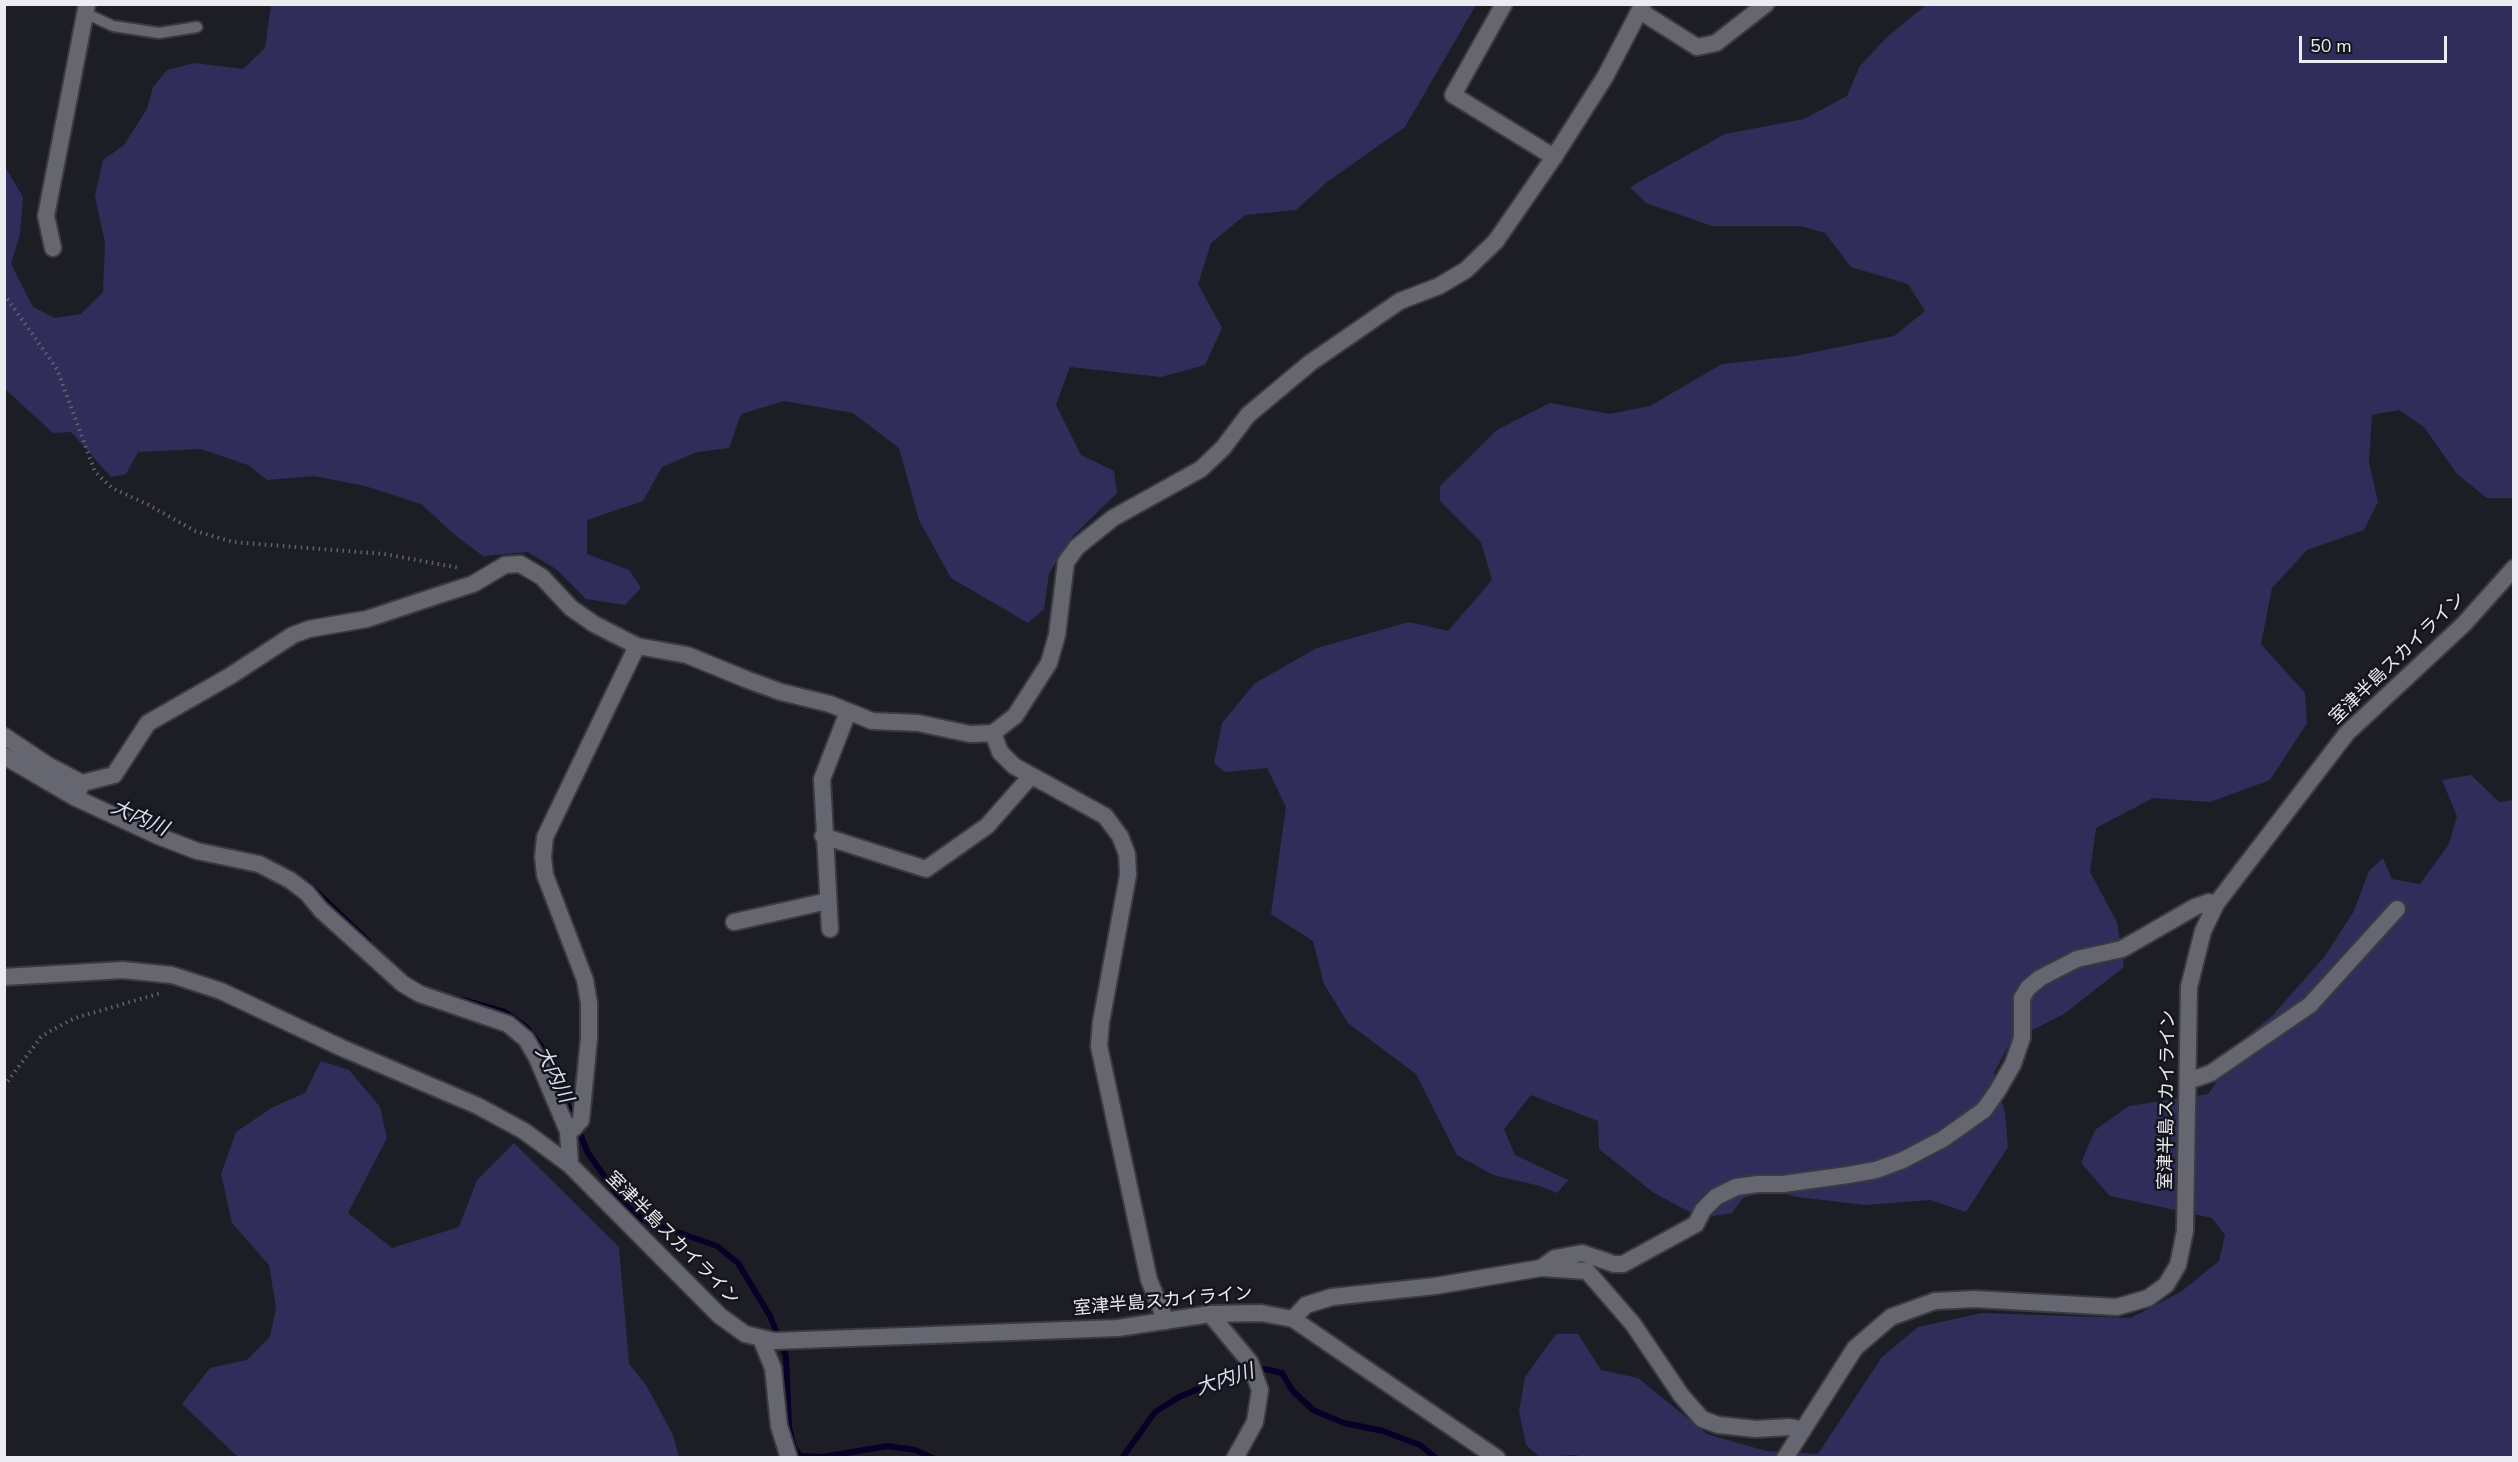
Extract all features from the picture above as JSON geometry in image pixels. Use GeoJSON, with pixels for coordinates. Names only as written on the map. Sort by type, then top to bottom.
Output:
{"type":"FeatureCollection","features":[{"type":"Feature","properties":{"kind":"street"},"geometry":{"type":"LineString","coordinates":[[1504,4],[1454,95],[1554,157]]}},
{"type":"Feature","properties":{"kind":"street"},"geometry":{"type":"LineString","coordinates":[[79,791],[114,775],[148,723],[230,676],[293,635],[309,629],[367,619],[474,584],[505,565],[520,564],[542,577],[571,608],[594,624],[637,646],[687,655],[748,680],[830,704],[872,721],[918,723],[970,734],[993,733],[1015,716],[1049,663],[1057,635],[1066,562],[1077,547],[1113,518],[1201,469],[1223,447],[1248,415],[1310,363],[1400,301],[1439,286],[1466,270],[1496,241],[1554,157],[1605,77],[1642,8],[1697,47],[1716,43],[1766,4]]}},
{"type":"Feature","properties":{"kind":"street"},"geometry":{"type":"LineString","coordinates":[[53,248],[46,216],[86,9]]}},
{"type":"Feature","properties":{"kind":"street","name":"室津半島スカイライン"},"geometry":{"type":"LineString","coordinates":[[1785,1458],[1801,1429],[1855,1348],[1891,1317],[1935,1301],[1974,1299],[2117,1307],[2148,1298],[2166,1285],[2178,1265],[2185,1231],[2188,987],[2203,931],[2216,904],[2347,734],[2464,624],[2514,568]]}},
{"type":"Feature","properties":{"kind":"street"},"geometry":{"type":"LineString","coordinates":[[570,1165],[573,1128],[589,1038],[589,1003],[585,980],[545,875],[543,857],[545,837],[637,646]]}},
{"type":"Feature","properties":{"kind":"street"},"geometry":{"type":"LineString","coordinates":[[830,929],[823,836],[822,779],[848,712]]}},
{"type":"Feature","properties":{"kind":"street"},"geometry":{"type":"LineString","coordinates":[[993,733],[1000,752],[1014,766],[1105,816],[1120,836],[1127,854],[1128,875],[1101,1022],[1099,1046],[1149,1280],[1166,1321]]}},
{"type":"Feature","properties":{"kind":"street"},"geometry":{"type":"LineString","coordinates":[[4,736],[46,764],[79,791]]}},
{"type":"Feature","properties":{"kind":"street"},"geometry":{"type":"LineString","coordinates":[[4,756],[79,791],[158,836],[197,850],[259,864],[290,879],[308,892],[321,910],[403,984],[420,994],[508,1024],[526,1039],[573,1128]]}},
{"type":"Feature","properties":{"kind":"street"},"geometry":{"type":"LineString","coordinates":[[823,836],[926,869],[987,826],[1031,776]]}},
{"type":"Feature","properties":{"kind":"street"},"geometry":{"type":"LineString","coordinates":[[734,922],[828,901]]}},
{"type":"Feature","properties":{"kind":"street"},"geometry":{"type":"LineString","coordinates":[[1541,1268],[1556,1258],[1582,1253],[1614,1264],[1623,1264],[1696,1224],[1703,1210],[1716,1197],[1736,1187],[1784,1184],[1876,1170],[1903,1160],[1943,1139],[1984,1110],[2013,1064],[2022,1038],[2022,998],[2028,988],[2040,978],[2077,959],[2122,950],[2195,908],[2209,902],[2216,904]]}},
{"type":"Feature","properties":{"kind":"street"},"geometry":{"type":"LineString","coordinates":[[2188,1081],[2211,1073],[2310,1005],[2397,909]]}},
{"type":"Feature","properties":{"kind":"street","name":"室津半島スカイライン"},"geometry":{"type":"LineString","coordinates":[[4,977],[123,970],[172,975],[221,992],[342,1048],[478,1106],[524,1131],[570,1165],[720,1316],[745,1334],[761,1339],[1118,1328],[1210,1314],[1261,1313],[1293,1319],[1497,1458]]}},
{"type":"Feature","properties":{"kind":"street"},"geometry":{"type":"LineString","coordinates":[[1293,1319],[1306,1305],[1332,1297],[1435,1286],[1541,1268],[1575,1268],[1594,1276],[1633,1324],[1681,1395],[1702,1419],[1718,1425],[1756,1429],[1790,1427],[1801,1429]]}},
{"type":"Feature","properties":{"kind":"street"},"geometry":{"type":"LineString","coordinates":[[1210,1314],[1250,1362],[1260,1390],[1255,1422],[1235,1458]]}},
{"type":"Feature","properties":{"kind":"street"},"geometry":{"type":"LineString","coordinates":[[761,1339],[773,1368],[778,1426],[789,1458]]}},
{"type":"Feature","properties":{"kind":"lane"},"geometry":{"type":"LineString","coordinates":[[86,9],[113,26],[159,33],[196,27]]}},
{"type":"Feature","properties":{"kind":"path"},"geometry":{"type":"LineString","coordinates":[[4,294],[57,369],[95,472],[112,488],[147,504],[195,531],[233,542],[384,554],[457,568],[477,567],[488,574]]}},
{"type":"Feature","properties":{"kind":"path"},"geometry":{"type":"LineString","coordinates":[[4,1086],[41,1037],[52,1030],[75,1018],[167,991],[184,979]]}},
{"type":"Feature","properties":{"kind":"shaded area"},"geometry":{"type":"Polygon","coordinates":[[[271,4],[1476,5],[1405,127],[1327,182],[1296,210],[1245,215],[1211,243],[1198,284],[1222,328],[1205,365],[1161,377],[1070,367],[1056,405],[1081,455],[1114,471],[1117,493],[1073,536],[1049,573],[1044,609],[1028,623],[951,578],[919,520],[899,448],[853,413],[784,401],[741,414],[729,448],[697,452],[662,467],[643,501],[587,520],[587,554],[629,570],[641,588],[625,605],[586,599],[556,569],[528,552],[483,556],[455,535],[421,504],[365,486],[314,476],[267,480],[248,465],[201,449],[138,452],[126,474],[111,477],[71,432],[53,433],[5,389],[5,167],[23,197],[20,234],[11,264],[33,307],[55,318],[81,314],[103,292],[105,243],[95,196],[103,160],[124,145],[147,109],[153,87],[167,70],[194,63],[243,69],[265,48],[271,4]]]}},
{"type":"Feature","properties":{"kind":"shaded area"},"geometry":{"type":"Polygon","coordinates":[[[1926,5],[2513,5],[2513,498],[2487,498],[2457,474],[2424,427],[2399,410],[2372,415],[2369,462],[2378,502],[2364,530],[2307,550],[2272,588],[2261,644],[2305,693],[2307,723],[2270,780],[2210,802],[2153,798],[2096,828],[2090,872],[2117,922],[2124,967],[2064,1014],[2011,1041],[1994,1073],[2005,1113],[2008,1147],[1966,1212],[1930,1200],[1865,1205],[1798,1197],[1766,1189],[1742,1199],[1732,1213],[1701,1218],[1654,1193],[1599,1149],[1598,1121],[1531,1095],[1504,1129],[1515,1155],[1568,1180],[1557,1193],[1540,1186],[1493,1175],[1457,1155],[1416,1074],[1348,1023],[1324,984],[1313,941],[1271,914],[1286,807],[1267,768],[1225,772],[1214,763],[1222,723],[1255,683],[1317,648],[1409,622],[1448,631],[1492,580],[1481,542],[1440,501],[1440,486],[1497,430],[1550,403],[1610,414],[1650,406],[1722,364],[1795,356],[1894,336],[1925,311],[1908,284],[1851,267],[1825,233],[1800,226],[1712,226],[1646,203],[1630,187],[1725,134],[1804,119],[1847,96],[1860,66],[1888,36],[1926,5]]]}},
{"type":"Feature","properties":{"kind":"shaded area"},"geometry":{"type":"Polygon","coordinates":[[[2471,775],[2499,802],[2513,800],[2513,1457],[1584,1458],[1576,1455],[1540,1457],[1526,1445],[1519,1411],[1525,1377],[1556,1334],[1578,1334],[1601,1370],[1638,1378],[1707,1434],[1766,1451],[1818,1454],[1882,1357],[1918,1327],[1982,1313],[2131,1318],[2182,1291],[2219,1261],[2225,1235],[2212,1218],[2110,1196],[2081,1163],[2095,1130],[2129,1106],[2208,1094],[2223,1073],[2217,1060],[2273,1015],[2325,956],[2354,911],[2369,871],[2383,858],[2392,879],[2420,884],[2449,844],[2457,816],[2442,780],[2471,775]]]}},
{"type":"Feature","properties":{"kind":"shaded area"},"geometry":{"type":"Polygon","coordinates":[[[321,1061],[349,1070],[380,1107],[387,1138],[348,1213],[392,1248],[459,1227],[477,1180],[514,1143],[619,1247],[629,1364],[646,1385],[673,1435],[679,1457],[238,1457],[182,1404],[210,1368],[247,1360],[270,1337],[276,1308],[269,1265],[232,1223],[221,1174],[236,1132],[273,1107],[305,1093],[321,1061]]]}},
{"type":"Feature","properties":{"kind":"waterway","name":"大内川"},"geometry":{"type":"LineString","coordinates":[[308,884],[368,941]]}},
{"type":"Feature","properties":{"kind":"waterway","name":"大内川"},"geometry":{"type":"LineString","coordinates":[[463,1000],[505,1012],[527,1028],[545,1051],[588,1153],[621,1200],[643,1220],[717,1246],[738,1263],[770,1316],[786,1356],[789,1427],[794,1448],[801,1456],[822,1457],[888,1446],[915,1450],[933,1458]]}},
{"type":"Feature","properties":{"kind":"waterway","name":"大内川"},"geometry":{"type":"LineString","coordinates":[[1122,1458],[1155,1412],[1179,1397],[1229,1376],[1265,1369],[1282,1373],[1292,1390],[1313,1410],[1344,1423],[1383,1431],[1420,1445],[1436,1458]]}}]}
